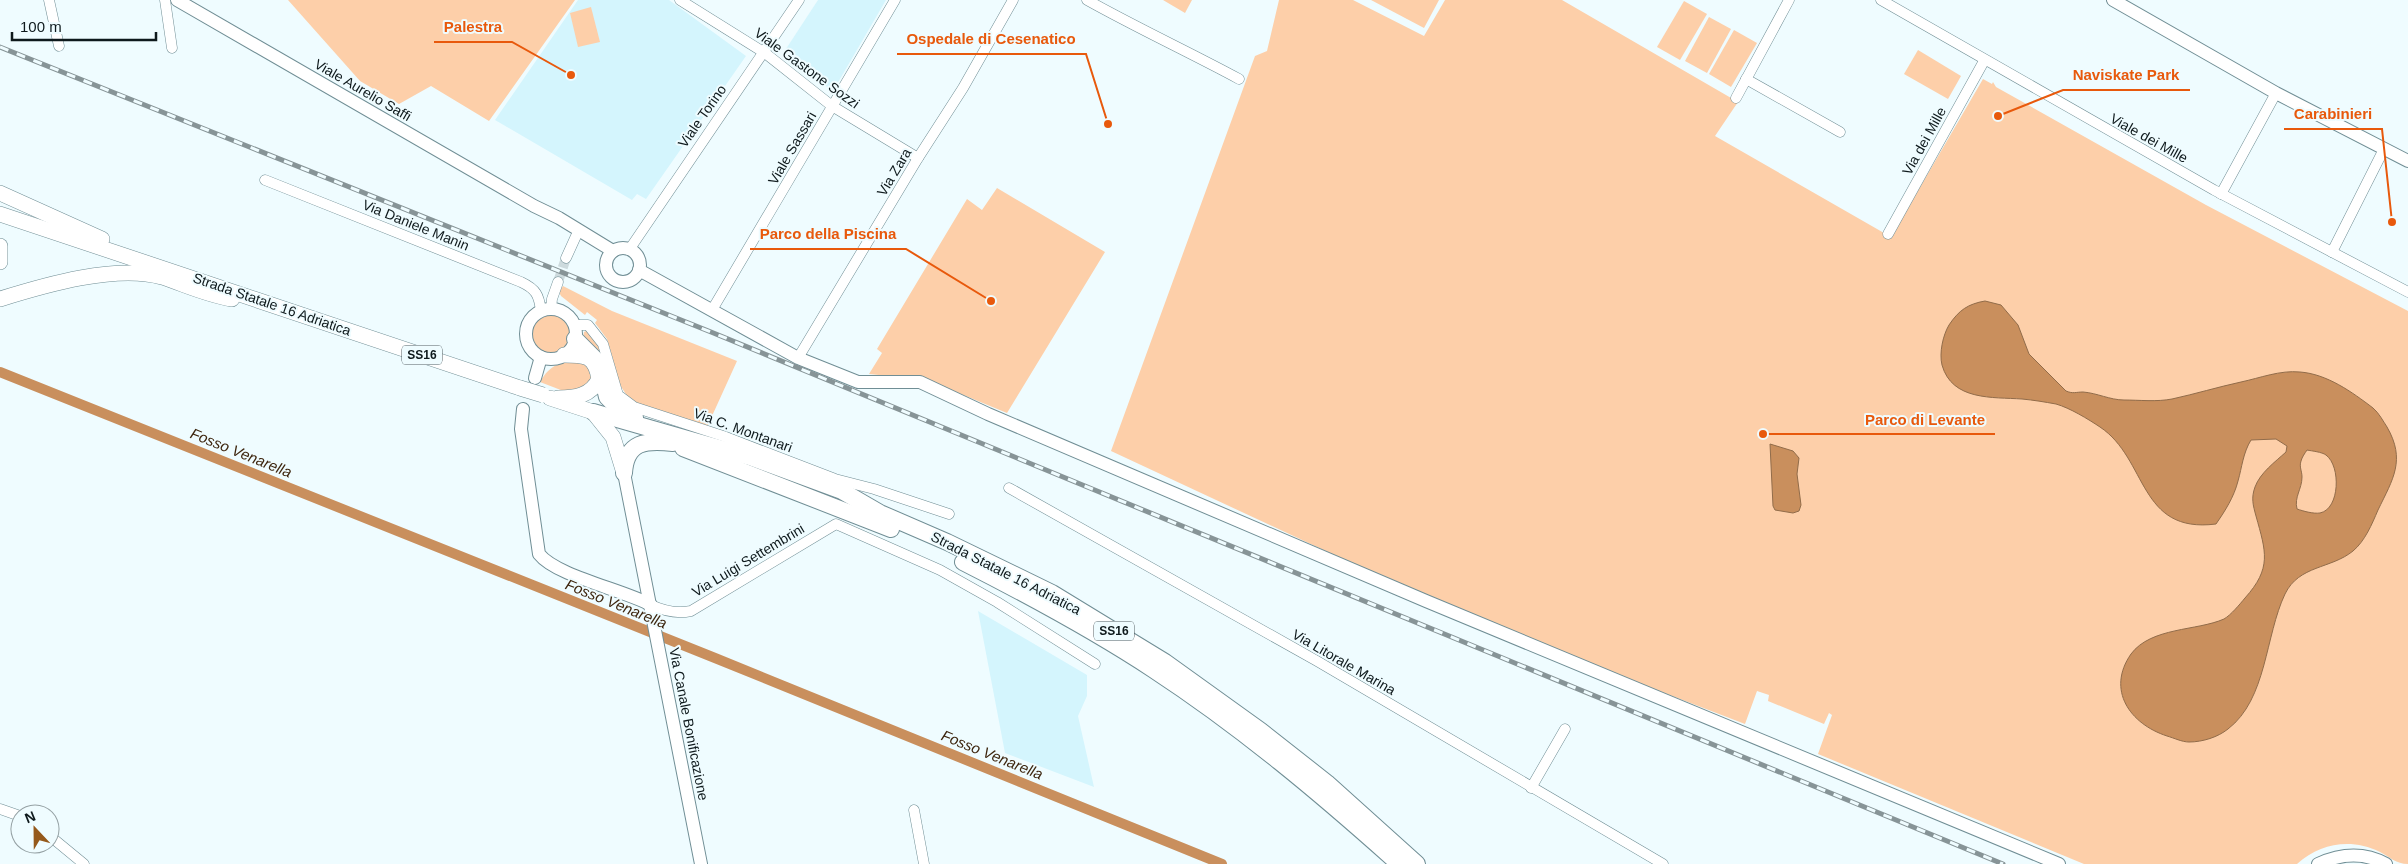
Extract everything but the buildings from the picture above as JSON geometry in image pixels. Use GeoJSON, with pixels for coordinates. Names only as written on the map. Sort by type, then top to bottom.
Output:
{"type":"FeatureCollection","features":[{"type":"Feature","properties":{"kind":"highway"},"geometry":{"type":"LineString","coordinates":[[575,332],[599,363],[607,397],[612,404],[679,441]]}},
{"type":"Feature","properties":{"kind":"highway","name":"Strada Statale 16 Adriatica"},"geometry":{"type":"LineString","coordinates":[[593,412],[679,441],[878,523],[945,552],[1046,605],[1153,669],[1250,737],[1316,790],[1399,864]]}},
{"type":"Feature","properties":{"kind":"highway"},"geometry":{"type":"LineString","coordinates":[[624,473],[624,458],[637,446],[655,441],[679,441]]}},
{"type":"Feature","properties":{"kind":"highway","name":"Strada Statale 16 Adriatica"},"geometry":{"type":"LineString","coordinates":[[679,441],[750,457],[842,491],[880,513],[947,542],[1052,594],[1165,662],[1262,731],[1327,784],[1417,864]]}},
{"type":"Feature","properties":{"kind":"main road"},"geometry":{"type":"LineString","coordinates":[[0,193],[162,267]]}},
{"type":"Feature","properties":{"kind":"main road","name":"Strada Statale 16 Adriatica"},"geometry":{"type":"LineString","coordinates":[[0,214],[593,412]]}},
{"type":"Feature","properties":{"kind":"main road"},"geometry":{"type":"LineString","coordinates":[[0,246],[0,262]]}},
{"type":"Feature","properties":{"kind":"main road"},"geometry":{"type":"LineString","coordinates":[[0,299],[46,286],[121,273],[162,277],[219,297],[258,300]]}},
{"type":"Feature","properties":{"kind":"main road"},"geometry":{"type":"LineString","coordinates":[[546,397],[569,398],[583,395],[590,391],[599,379],[593,363],[586,356],[564,355]]}},
{"type":"Feature","properties":{"kind":"main road"},"geometry":{"type":"LineString","coordinates":[[593,412],[613,437],[624,473]]}},
{"type":"Feature","properties":{"kind":"street"},"geometry":{"type":"LineString","coordinates":[[49,0],[59,46]]}},
{"type":"Feature","properties":{"kind":"street"},"geometry":{"type":"LineString","coordinates":[[165,0],[172,48]]}},
{"type":"Feature","properties":{"kind":"street","name":"Viale Gastone Sozzi"},"geometry":{"type":"LineString","coordinates":[[680,0],[764,53],[832,106],[918,158]]}},
{"type":"Feature","properties":{"kind":"street","name":"Viale Torino"},"geometry":{"type":"LineString","coordinates":[[629,250],[685,164],[764,53],[799,0]]}},
{"type":"Feature","properties":{"kind":"street","name":"Viale Sassari"},"geometry":{"type":"LineString","coordinates":[[712,310],[895,0]]}},
{"type":"Feature","properties":{"kind":"street","name":"Via Zara"},"geometry":{"type":"LineString","coordinates":[[798,358],[918,158],[963,88],[1013,0]]}},
{"type":"Feature","properties":{"kind":"street"},"geometry":{"type":"LineString","coordinates":[[1087,0],[1127,23],[1187,51],[1239,79]]}},
{"type":"Feature","properties":{"kind":"street"},"geometry":{"type":"LineString","coordinates":[[1736,98],[1789,0]]}},
{"type":"Feature","properties":{"kind":"street","name":"Viale dei Mille"},"geometry":{"type":"LineString","coordinates":[[1881,0],[1984,61],[2221,194],[2408,292]]}},
{"type":"Feature","properties":{"kind":"street"},"geometry":{"type":"LineString","coordinates":[[2113,0],[2276,92],[2408,161]]}},
{"type":"Feature","properties":{"kind":"street","name":"Viale Aurelio Saffi"},"geometry":{"type":"LineString","coordinates":[[180,1],[534,206],[559,218],[610,254]]}},
{"type":"Feature","properties":{"kind":"street","name":"Via dei Mille"},"geometry":{"type":"LineString","coordinates":[[1888,234],[1984,61]]}},
{"type":"Feature","properties":{"kind":"street"},"geometry":{"type":"LineString","coordinates":[[1746,79],[1840,132]]}},
{"type":"Feature","properties":{"kind":"street"},"geometry":{"type":"LineString","coordinates":[[2221,194],[2276,92]]}},
{"type":"Feature","properties":{"kind":"street"},"geometry":{"type":"LineString","coordinates":[[2332,252],[2384,149]]}},
{"type":"Feature","properties":{"kind":"street","name":"Via Daniele Manin"},"geometry":{"type":"LineString","coordinates":[[265,180],[521,282],[532,288],[540,296],[546,310]]}},
{"type":"Feature","properties":{"kind":"street","name":"Viale Aurelio Saffi"},"geometry":{"type":"LineString","coordinates":[[534,206],[576,236],[610,254]]}},
{"type":"Feature","properties":{"kind":"street"},"geometry":{"type":"LineString","coordinates":[[566,258],[576,236]]}},
{"type":"Feature","properties":{"kind":"street"},"geometry":{"type":"LineString","coordinates":[[624,248],[629,250],[637,256],[639,270],[633,278],[618,281],[607,272],[610,254],[624,248]]}},
{"type":"Feature","properties":{"kind":"street"},"geometry":{"type":"LineString","coordinates":[[639,270],[798,358],[858,382],[920,382],[988,414],[1436,605],[2059,864]]}},
{"type":"Feature","properties":{"kind":"street"},"geometry":{"type":"LineString","coordinates":[[546,310],[565,314],[575,332],[569,351],[552,359],[541,357],[530,347],[526,334],[530,320],[546,310],[558,282]]}},
{"type":"Feature","properties":{"kind":"street","name":"Via C. Montanari"},"geometry":{"type":"LineString","coordinates":[[575,332],[588,326],[598,335],[603,344],[618,395],[634,407],[723,436],[835,479],[874,489],[949,514]]}},
{"type":"Feature","properties":{"kind":"street"},"geometry":{"type":"LineString","coordinates":[[535,378],[541,357]]}},
{"type":"Feature","properties":{"kind":"street","name":"Via Luigi Settembrini"},"geometry":{"type":"LineString","coordinates":[[524,409],[521,429],[539,554],[545,562],[635,596],[652,608],[682,613],[691,611],[836,524],[940,570],[997,602],[1095,664]]}},
{"type":"Feature","properties":{"kind":"street","name":"Via Canale Bonificazione"},"geometry":{"type":"LineString","coordinates":[[624,473],[701,864]]}},
{"type":"Feature","properties":{"kind":"street","name":"Via Litorale Marina"},"geometry":{"type":"LineString","coordinates":[[1009,488],[1316,661],[1663,864]]}},
{"type":"Feature","properties":{"kind":"street"},"geometry":{"type":"LineString","coordinates":[[1531,788],[1565,730]]}},
{"type":"Feature","properties":{"kind":"street"},"geometry":{"type":"LineString","coordinates":[[914,810],[924,864]]}},
{"type":"Feature","properties":{"kind":"street"},"geometry":{"type":"LineString","coordinates":[[60,844],[84,864]]}},
{"type":"Feature","properties":{"kind":"street"},"geometry":{"type":"LineString","coordinates":[[2318,864],[2342,856],[2365,856],[2386,864]]}},
{"type":"Feature","properties":{"kind":"shaded area"},"geometry":{"type":"Polygon","coordinates":[[[288,0],[575,0],[489,121],[431,86],[399,104],[360,81],[288,0]]]}},
{"type":"Feature","properties":{"kind":"shaded area"},"geometry":{"type":"Polygon","coordinates":[[[578,0],[669,0],[746,56],[646,199],[637,194],[632,200],[495,120],[578,0]]]}},
{"type":"Feature","properties":{"kind":"shaded area"},"geometry":{"type":"Polygon","coordinates":[[[818,0],[886,0],[833,91],[782,55],[818,0]]]}},
{"type":"Feature","properties":{"kind":"shaded area"},"geometry":{"type":"Polygon","coordinates":[[[1163,0],[1192,0],[1185,13],[1163,0]]]}},
{"type":"Feature","properties":{"kind":"shaded area"},"geometry":{"type":"Polygon","coordinates":[[[1279,0],[1353,0],[1424,36],[1445,0],[1562,0],[1738,102],[1715,136],[1891,237],[1983,79],[1992,84],[1993,82],[1996,87],[2206,205],[2408,311],[2408,864],[2397,862],[2369,848],[2347,844],[2326,847],[2316,851],[2297,864],[2084,864],[1818,754],[1832,715],[1829,713],[1824,724],[1768,701],[1769,695],[1757,691],[1745,724],[1654,689],[1377,575],[1111,451],[1255,56],[1267,51],[1279,0]]]}},
{"type":"Feature","properties":{"kind":"shaded area"},"geometry":{"type":"Polygon","coordinates":[[[1371,0],[1439,0],[1424,28],[1371,0]]]}},
{"type":"Feature","properties":{"kind":"shaded area"},"geometry":{"type":"Polygon","coordinates":[[[1684,1],[1707,14],[1680,60],[1657,47],[1684,1]]]}},
{"type":"Feature","properties":{"kind":"shaded area"},"geometry":{"type":"Polygon","coordinates":[[[591,7],[600,42],[578,47],[570,13],[591,7]]]}},
{"type":"Feature","properties":{"kind":"shaded area"},"geometry":{"type":"Polygon","coordinates":[[[1709,17],[1731,29],[1707,73],[1685,61],[1709,17]]]}},
{"type":"Feature","properties":{"kind":"shaded area"},"geometry":{"type":"Polygon","coordinates":[[[1734,30],[1757,43],[1731,87],[1709,74],[1734,30]]]}},
{"type":"Feature","properties":{"kind":"shaded area"},"geometry":{"type":"Polygon","coordinates":[[[1918,50],[1961,76],[1948,99],[1904,74],[1918,50]]]}},
{"type":"Feature","properties":{"kind":"shaded area"},"geometry":{"type":"Polygon","coordinates":[[[997,188],[1105,252],[1007,413],[927,380],[869,374],[882,353],[877,349],[967,199],[982,210],[997,188]]]}},
{"type":"Feature","properties":{"kind":"shaded area"},"geometry":{"type":"Polygon","coordinates":[[[563,286],[612,311],[737,361],[707,427],[631,402],[620,385],[607,339],[595,323],[597,320],[587,312],[585,315],[561,296],[559,292],[563,286]]]}},
{"type":"Feature","properties":{"kind":"shaded area"},"geometry":{"type":"Polygon","coordinates":[[[1985,301],[2001,305],[2018,325],[2029,354],[2068,392],[2083,392],[2119,400],[2148,401],[2172,399],[2278,373],[2310,373],[2348,390],[2375,410],[2387,427],[2396,450],[2395,469],[2368,532],[2353,551],[2344,557],[2307,572],[2291,585],[2278,611],[2264,666],[2251,701],[2241,716],[2228,729],[2215,737],[2186,742],[2154,731],[2142,723],[2126,704],[2122,693],[2121,680],[2124,667],[2131,654],[2150,639],[2162,634],[2224,619],[2230,615],[2254,587],[2260,578],[2263,568],[2264,550],[2253,505],[2254,491],[2260,477],[2286,452],[2287,446],[2276,439],[2251,440],[2244,455],[2234,493],[2216,524],[2191,524],[2172,518],[2158,506],[2147,491],[2116,441],[2100,427],[2073,411],[2056,404],[2026,399],[1975,395],[1964,391],[1947,377],[1942,365],[1941,350],[1947,329],[1956,315],[1964,308],[1985,301]],[[2307,450],[2300,463],[2302,477],[2296,505],[2297,509],[2311,513],[2320,513],[2327,510],[2335,496],[2336,477],[2331,460],[2326,455],[2307,450]]]}},
{"type":"Feature","properties":{"kind":"shaded area"},"geometry":{"type":"Polygon","coordinates":[[[552,312],[567,318],[573,333],[567,348],[552,354],[537,348],[531,333],[537,318],[552,312]]]}},
{"type":"Feature","properties":{"kind":"shaded area"},"geometry":{"type":"Polygon","coordinates":[[[588,330],[598,343],[602,356],[583,338],[584,332],[588,330]]]}},
{"type":"Feature","properties":{"kind":"shaded area"},"geometry":{"type":"Polygon","coordinates":[[[582,358],[594,372],[590,385],[566,392],[540,382],[548,371],[558,364],[582,358]]]}},
{"type":"Feature","properties":{"kind":"shaded area"},"geometry":{"type":"Polygon","coordinates":[[[1770,444],[1793,451],[1799,458],[1797,474],[1801,505],[1799,511],[1793,513],[1775,510],[1773,506],[1770,444]]]}},
{"type":"Feature","properties":{"kind":"shaded area"},"geometry":{"type":"Polygon","coordinates":[[[978,611],[1087,675],[1087,696],[1078,716],[1094,787],[1005,753],[978,611]]]}},
{"type":"Feature","properties":{"kind":"waterway","name":"Fosso Venarella"},"geometry":{"type":"LineString","coordinates":[[0,372],[715,658],[1222,864]]}},
{"type":"Feature","properties":{"kind":"tunnel"},"geometry":{"type":"LineString","coordinates":[[558,282],[566,258]]}},
{"type":"Feature","properties":{"kind":"railway"},"geometry":{"type":"LineString","coordinates":[[0,47],[711,332],[2003,864]]}},
{"type":"Feature","properties":{"kind":"place","name":"Palestra"},"geometry":{"type":"Point","coordinates":[571,75]}},
{"type":"Feature","properties":{"kind":"place","name":"Naviskate Park"},"geometry":{"type":"Point","coordinates":[1998,116]}},
{"type":"Feature","properties":{"kind":"place","name":"Ospedale di Cesenatico"},"geometry":{"type":"Point","coordinates":[1108,124]}},
{"type":"Feature","properties":{"kind":"place","name":"Carabinieri"},"geometry":{"type":"Point","coordinates":[2392,222]}},
{"type":"Feature","properties":{"kind":"place","name":"Parco della Piscina"},"geometry":{"type":"Point","coordinates":[991,301]}},
{"type":"Feature","properties":{"kind":"place","name":"Parco di Levante"},"geometry":{"type":"Point","coordinates":[1763,434]}}]}
